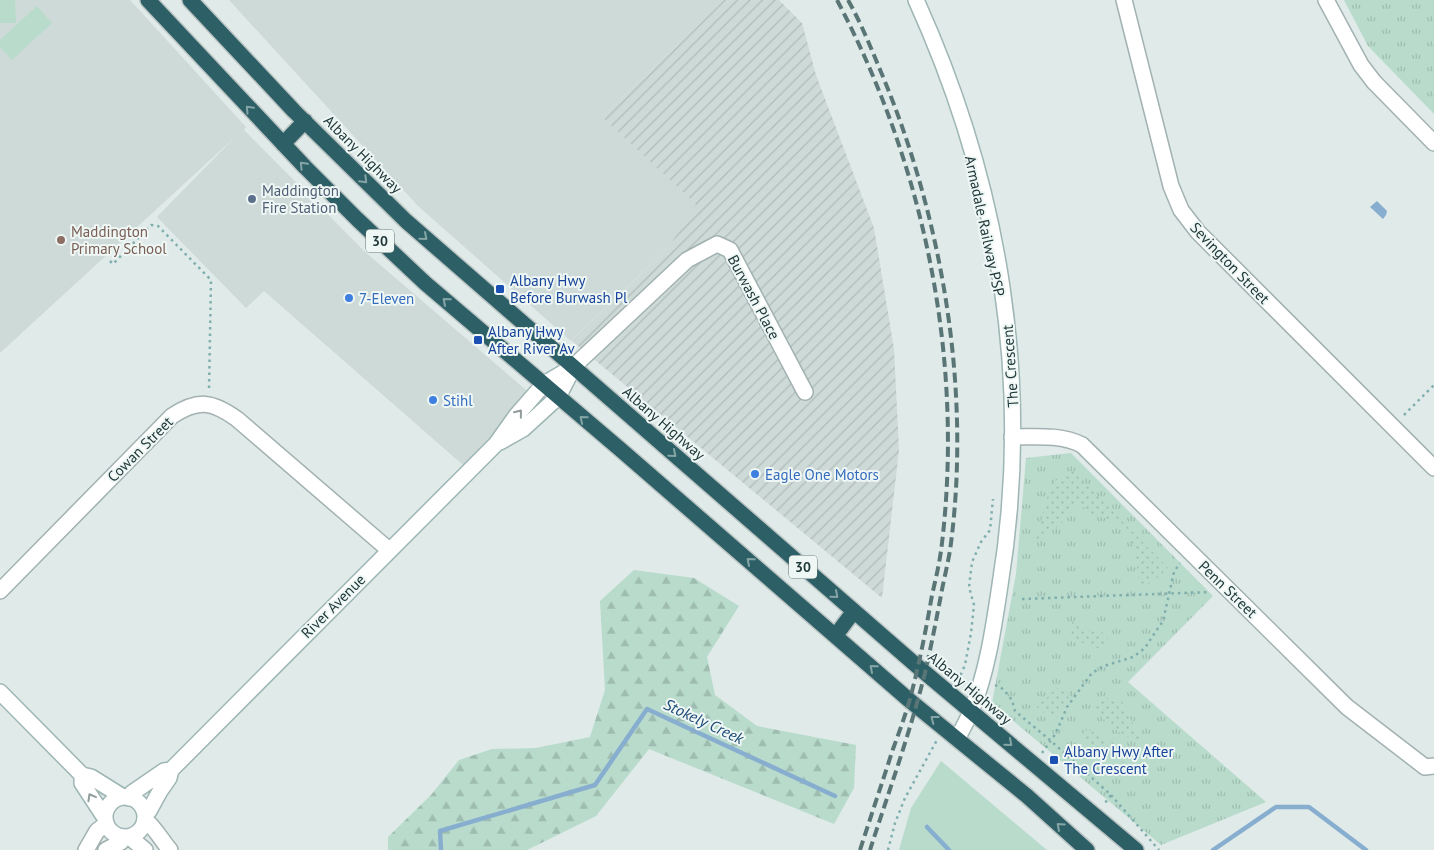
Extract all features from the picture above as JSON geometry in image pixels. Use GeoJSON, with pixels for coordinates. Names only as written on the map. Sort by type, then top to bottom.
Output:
{"type":"FeatureCollection","features":[{"type":"Feature","properties":{"kind":"highway","name":"30"},"geometry":{"type":"LineString","coordinates":[[148,0],[283,144],[357,219],[419,277],[910,700],[1027,796],[1087,850]]}},
{"type":"Feature","properties":{"kind":"highway","name":"Albany Highway"},"geometry":{"type":"LineString","coordinates":[[190,0],[305,121],[406,222],[854,611],[1136,850]]}},
{"type":"Feature","properties":{"kind":"highway"},"geometry":{"type":"LineString","coordinates":[[283,144],[305,121]]}},
{"type":"Feature","properties":{"kind":"highway"},"geometry":{"type":"LineString","coordinates":[[836,635],[854,611]]}},
{"type":"Feature","properties":{"kind":"street","name":"The Crescent"},"geometry":{"type":"LineString","coordinates":[[916,0],[961,114],[989,216],[998,260],[1009,342],[1012,386],[1010,504],[1003,564],[982,678],[971,711],[957,739]]}},
{"type":"Feature","properties":{"kind":"street","name":"Sevington Street"},"geometry":{"type":"LineString","coordinates":[[1124,0],[1171,186],[1181,210],[1198,232],[1434,468]]}},
{"type":"Feature","properties":{"kind":"street"},"geometry":{"type":"LineString","coordinates":[[1326,0],[1361,65],[1374,82],[1434,143]]}},
{"type":"Feature","properties":{"kind":"street","name":"Burwash Place"},"geometry":{"type":"LineString","coordinates":[[574,367],[687,260],[717,244],[730,250],[805,392]]}},
{"type":"Feature","properties":{"kind":"street","name":"River Avenue"},"geometry":{"type":"LineString","coordinates":[[146,817],[169,778],[171,770],[496,444],[516,416],[544,384],[574,367]]}},
{"type":"Feature","properties":{"kind":"street","name":"River Avenue"},"geometry":{"type":"LineString","coordinates":[[496,444],[524,429],[558,397],[574,367]]}},
{"type":"Feature","properties":{"kind":"street","name":"Cowan Street"},"geometry":{"type":"LineString","coordinates":[[0,591],[172,416],[187,406],[198,404],[213,405],[237,419],[389,550]]}},
{"type":"Feature","properties":{"kind":"street","name":"Penn Street"},"geometry":{"type":"LineString","coordinates":[[1012,437],[1069,439],[1082,445],[1223,582],[1347,707],[1425,767],[1434,766]]}},
{"type":"Feature","properties":{"kind":"street"},"geometry":{"type":"LineString","coordinates":[[0,692],[82,775],[91,777],[140,803],[146,817],[160,839],[170,850]]}},
{"type":"Feature","properties":{"kind":"street","name":"River Avenue"},"geometry":{"type":"LineString","coordinates":[[126,797],[164,771],[171,770]]}},
{"type":"Feature","properties":{"kind":"street"},"geometry":{"type":"LineString","coordinates":[[82,775],[82,783],[113,833],[133,840],[145,850]]}},
{"type":"Feature","properties":{"kind":"street"},"geometry":{"type":"LineString","coordinates":[[86,850],[97,831],[106,821],[108,807],[112,802],[126,797]]}},
{"type":"Feature","properties":{"kind":"street"},"geometry":{"type":"LineString","coordinates":[[106,850],[141,830],[146,817]]}},
{"type":"Feature","properties":{"kind":"path"},"geometry":{"type":"LineString","coordinates":[[110,260],[113,264],[151,225],[158,226],[211,280],[209,390]]}},
{"type":"Feature","properties":{"kind":"path"},"geometry":{"type":"LineString","coordinates":[[1392,427],[1434,385]]}},
{"type":"Feature","properties":{"kind":"path"},"geometry":{"type":"LineString","coordinates":[[963,668],[971,633],[974,605],[969,587],[972,562],[980,542],[990,530],[994,493]]}},
{"type":"Feature","properties":{"kind":"path"},"geometry":{"type":"LineString","coordinates":[[1034,765],[1056,733],[1067,707],[1092,673],[1104,666],[1133,657],[1144,648],[1163,621],[1174,572],[1190,552]]}},
{"type":"Feature","properties":{"kind":"path"},"geometry":{"type":"LineString","coordinates":[[1022,599],[1209,593],[1223,582]]}},
{"type":"Feature","properties":{"kind":"path"},"geometry":{"type":"LineString","coordinates":[[1003,689],[1012,700],[1015,711],[1111,795],[1159,850]]}},
{"type":"Feature","properties":{"kind":"path"},"geometry":{"type":"LineString","coordinates":[[888,850],[895,823],[905,798],[936,741]]}},
{"type":"Feature","properties":{"kind":"path"},"geometry":{"type":"LineString","coordinates":[[1095,816],[1111,795]]}},
{"type":"Feature","properties":{"kind":"shaded area"},"geometry":{"type":"Polygon","coordinates":[[[0,0],[130,0],[246,127],[244,130],[364,251],[540,402],[471,472],[264,291],[246,308],[157,217],[234,138],[0,353],[0,0]]]}},
{"type":"Feature","properties":{"kind":"shaded area"},"geometry":{"type":"Polygon","coordinates":[[[229,0],[724,0],[602,117],[697,204],[668,248],[571,341],[418,206],[229,0]]]}},
{"type":"Feature","properties":{"kind":"shaded area"},"geometry":{"type":"Polygon","coordinates":[[[724,0],[779,0],[802,23],[816,75],[874,228],[894,349],[899,450],[882,598],[572,341],[668,248],[696,204],[602,117],[724,0]]]}},
{"type":"Feature","properties":{"kind":"green space"},"geometry":{"type":"Polygon","coordinates":[[[0,0],[15,0],[16,23],[0,23],[0,0]]]}},
{"type":"Feature","properties":{"kind":"green space"},"geometry":{"type":"Polygon","coordinates":[[[1344,0],[1434,0],[1434,114],[1368,46],[1344,0]]]}},
{"type":"Feature","properties":{"kind":"green space"},"geometry":{"type":"Polygon","coordinates":[[[37,6],[52,23],[12,60],[0,47],[0,40],[37,6]]]}},
{"type":"Feature","properties":{"kind":"green space"},"geometry":{"type":"Polygon","coordinates":[[[1071,453],[1213,596],[1128,682],[1266,802],[1161,845],[992,703],[1016,574],[1026,458],[1071,453]]]}},
{"type":"Feature","properties":{"kind":"green space"},"geometry":{"type":"Polygon","coordinates":[[[1073,471],[1168,568],[1145,585],[1139,582],[1134,546],[1126,531],[1111,520],[1091,517],[1090,510],[1080,506],[1073,506],[1062,523],[1035,544],[1051,483],[1073,471]]]}},
{"type":"Feature","properties":{"kind":"green space"},"geometry":{"type":"Polygon","coordinates":[[[634,570],[694,578],[739,606],[707,657],[715,695],[757,726],[856,745],[854,788],[834,824],[649,749],[596,816],[527,850],[388,850],[388,837],[431,795],[459,760],[492,749],[536,748],[590,737],[605,690],[600,601],[634,570]]]}},
{"type":"Feature","properties":{"kind":"green space"},"geometry":{"type":"Polygon","coordinates":[[[1073,621],[1079,622],[1091,632],[1101,631],[1108,639],[1108,644],[1102,649],[1078,641],[1071,633],[1073,621]]]}},
{"type":"Feature","properties":{"kind":"green space"},"geometry":{"type":"Polygon","coordinates":[[[1062,687],[1069,694],[1068,700],[1054,721],[1033,704],[1044,701],[1055,689],[1062,687]]]}},
{"type":"Feature","properties":{"kind":"green space"},"geometry":{"type":"Polygon","coordinates":[[[1108,698],[1122,701],[1140,734],[1138,741],[1115,729],[1095,710],[1099,700],[1108,698]]]}},
{"type":"Feature","properties":{"kind":"green space"},"geometry":{"type":"Polygon","coordinates":[[[1087,730],[1127,749],[1130,757],[1125,763],[1114,760],[1097,751],[1083,739],[1083,732],[1087,730]]]}},
{"type":"Feature","properties":{"kind":"green space"},"geometry":{"type":"Polygon","coordinates":[[[941,761],[1047,850],[899,850],[911,808],[941,761]]]}},
{"type":"Feature","properties":{"kind":"water"},"geometry":{"type":"Polygon","coordinates":[[[1377,201],[1387,211],[1383,219],[1370,207],[1377,201]]]}},
{"type":"Feature","properties":{"kind":"waterway","name":"Stokely Creek"},"geometry":{"type":"LineString","coordinates":[[441,850],[440,831],[595,785],[647,709],[835,796]]}},
{"type":"Feature","properties":{"kind":"waterway"},"geometry":{"type":"LineString","coordinates":[[1213,850],[1276,807],[1309,807],[1366,850]]}},
{"type":"Feature","properties":{"kind":"waterway"},"geometry":{"type":"LineString","coordinates":[[927,827],[949,850]]}},
{"type":"Feature","properties":{"kind":"railway"},"geometry":{"type":"LineString","coordinates":[[837,0],[867,63],[893,128],[914,195],[930,264],[941,333],[947,403],[947,473],[942,543],[938,569],[910,699],[860,850]]}},
{"type":"Feature","properties":{"kind":"railway"},"geometry":{"type":"LineString","coordinates":[[848,0],[881,72],[902,127],[920,185],[935,244],[946,303],[954,364],[957,424],[956,484],[949,556],[925,673],[913,718],[870,850]]}},
{"type":"Feature","properties":{"kind":"place","name":"Maddington Fire Station"},"geometry":{"type":"Point","coordinates":[252,199]}},
{"type":"Feature","properties":{"kind":"place","name":"Maddington Primary School"},"geometry":{"type":"Point","coordinates":[61,240]}},
{"type":"Feature","properties":{"kind":"place","name":"Albany Hwy Before Burwash Pl"},"geometry":{"type":"Point","coordinates":[500,289]}},
{"type":"Feature","properties":{"kind":"place","name":"7-Eleven"},"geometry":{"type":"Point","coordinates":[349,298]}},
{"type":"Feature","properties":{"kind":"place","name":"Albany Hwy After River Av"},"geometry":{"type":"Point","coordinates":[478,340]}},
{"type":"Feature","properties":{"kind":"place","name":"Stihl"},"geometry":{"type":"Point","coordinates":[433,400]}},
{"type":"Feature","properties":{"kind":"place","name":"Eagle One Motors"},"geometry":{"type":"Point","coordinates":[755,474]}},
{"type":"Feature","properties":{"kind":"place","name":"Albany Hwy After The Crescent"},"geometry":{"type":"Point","coordinates":[1054,760]}}]}
